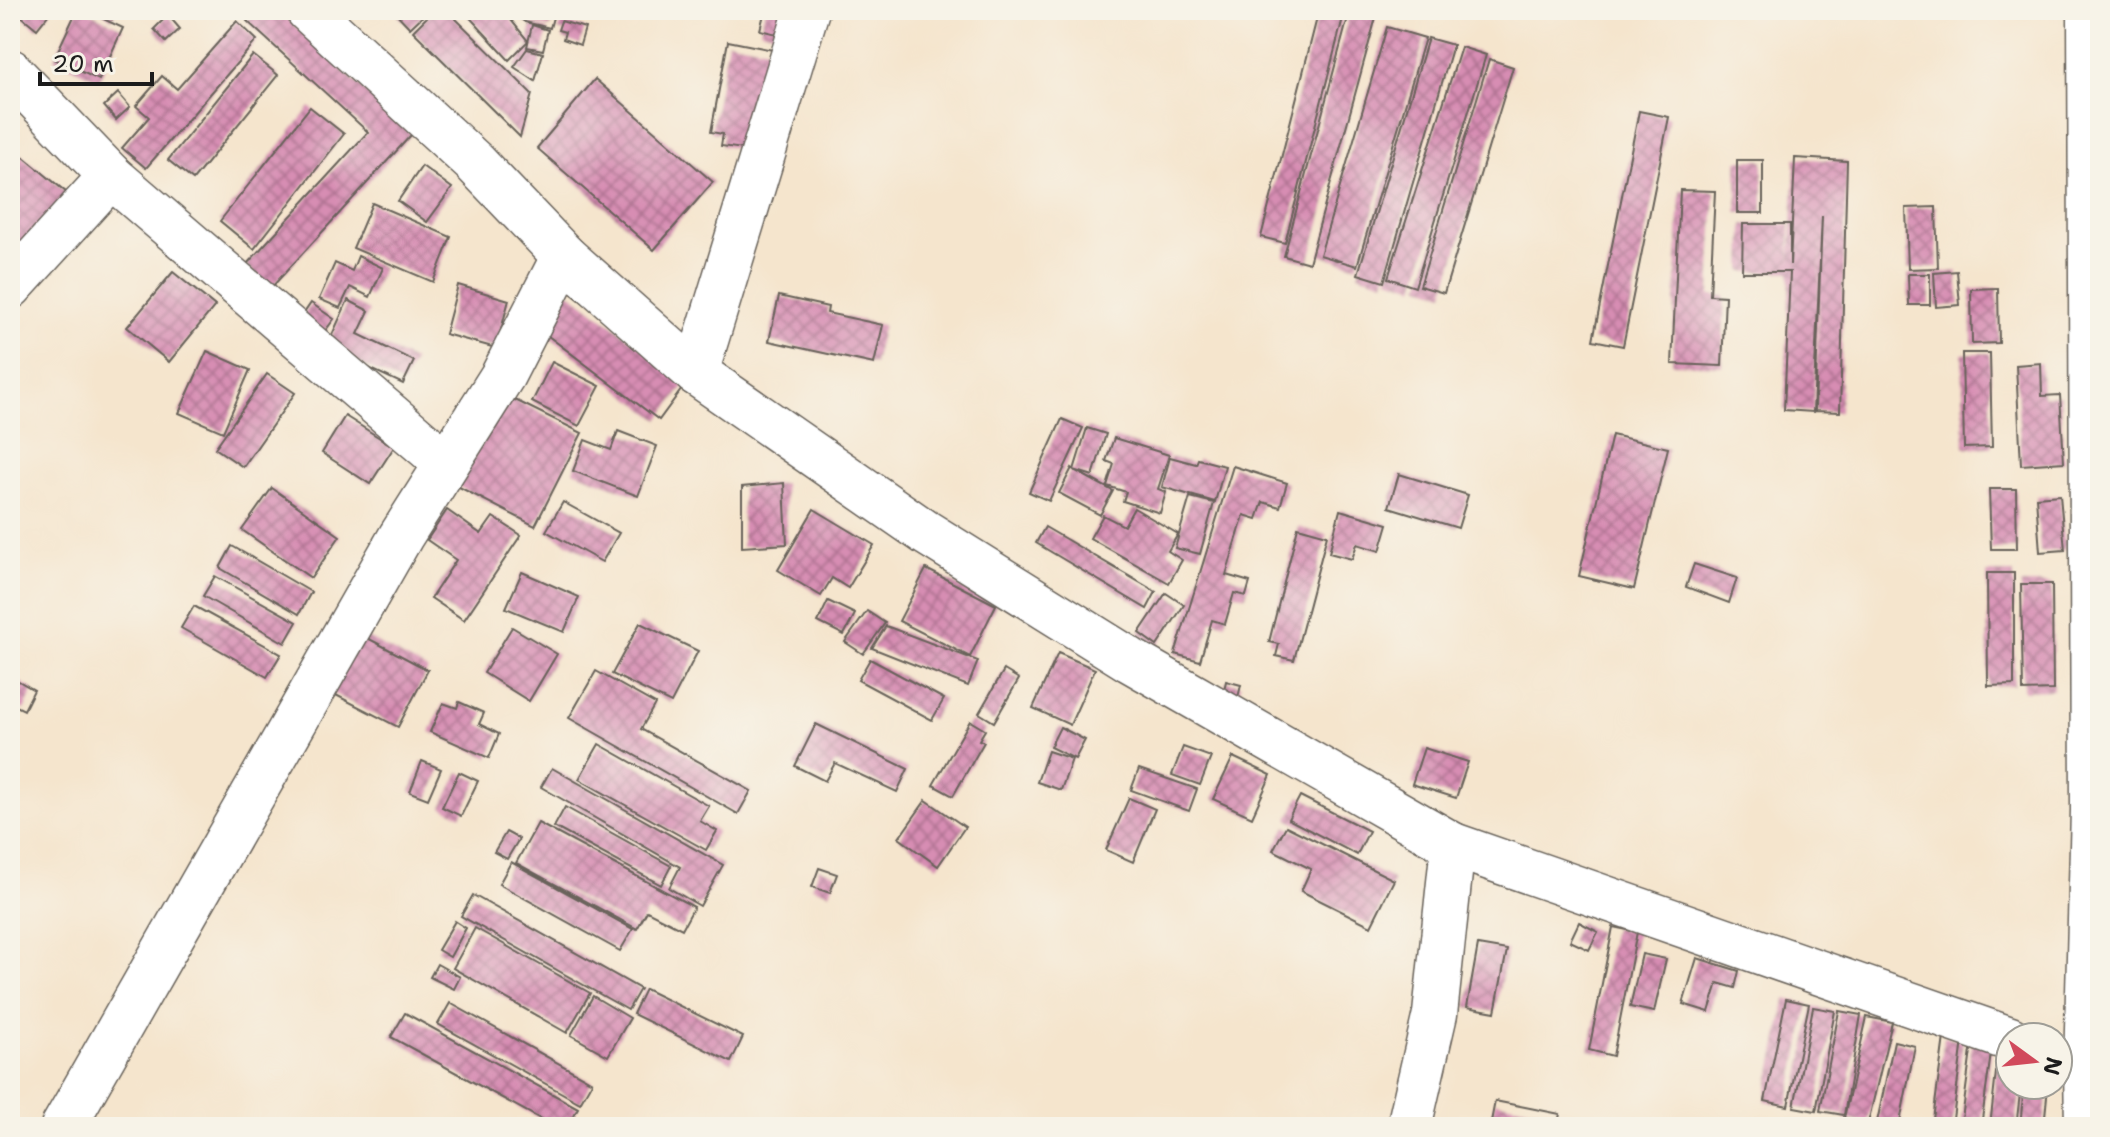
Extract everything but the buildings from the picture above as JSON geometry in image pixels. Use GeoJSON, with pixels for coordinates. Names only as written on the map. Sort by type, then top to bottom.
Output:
{"type":"FeatureCollection","features":[{"type":"Feature","properties":{"kind":"street"},"geometry":{"type":"LineString","coordinates":[[308,10],[475,163],[564,256],[696,373],[925,532],[1130,660],[1453,845],[1994,1033]]}},
{"type":"Feature","properties":{"kind":"street"},"geometry":{"type":"LineString","coordinates":[[696,373],[807,10]]}},
{"type":"Feature","properties":{"kind":"street"},"geometry":{"type":"LineString","coordinates":[[2074,1037],[2093,810],[2090,10]]}},
{"type":"Feature","properties":{"kind":"street"},"geometry":{"type":"LineString","coordinates":[[10,71],[111,176],[446,463]]}},
{"type":"Feature","properties":{"kind":"street"},"geometry":{"type":"LineString","coordinates":[[10,287],[111,176]]}},
{"type":"Feature","properties":{"kind":"street"},"geometry":{"type":"LineString","coordinates":[[63,1127],[385,563],[503,375],[564,256]]}},
{"type":"Feature","properties":{"kind":"street"},"geometry":{"type":"LineString","coordinates":[[1409,1127],[1435,1014],[1453,845]]}},
{"type":"Feature","properties":{"kind":"street"},"geometry":{"type":"LineString","coordinates":[[2074,1070],[2087,1127]]}}]}
